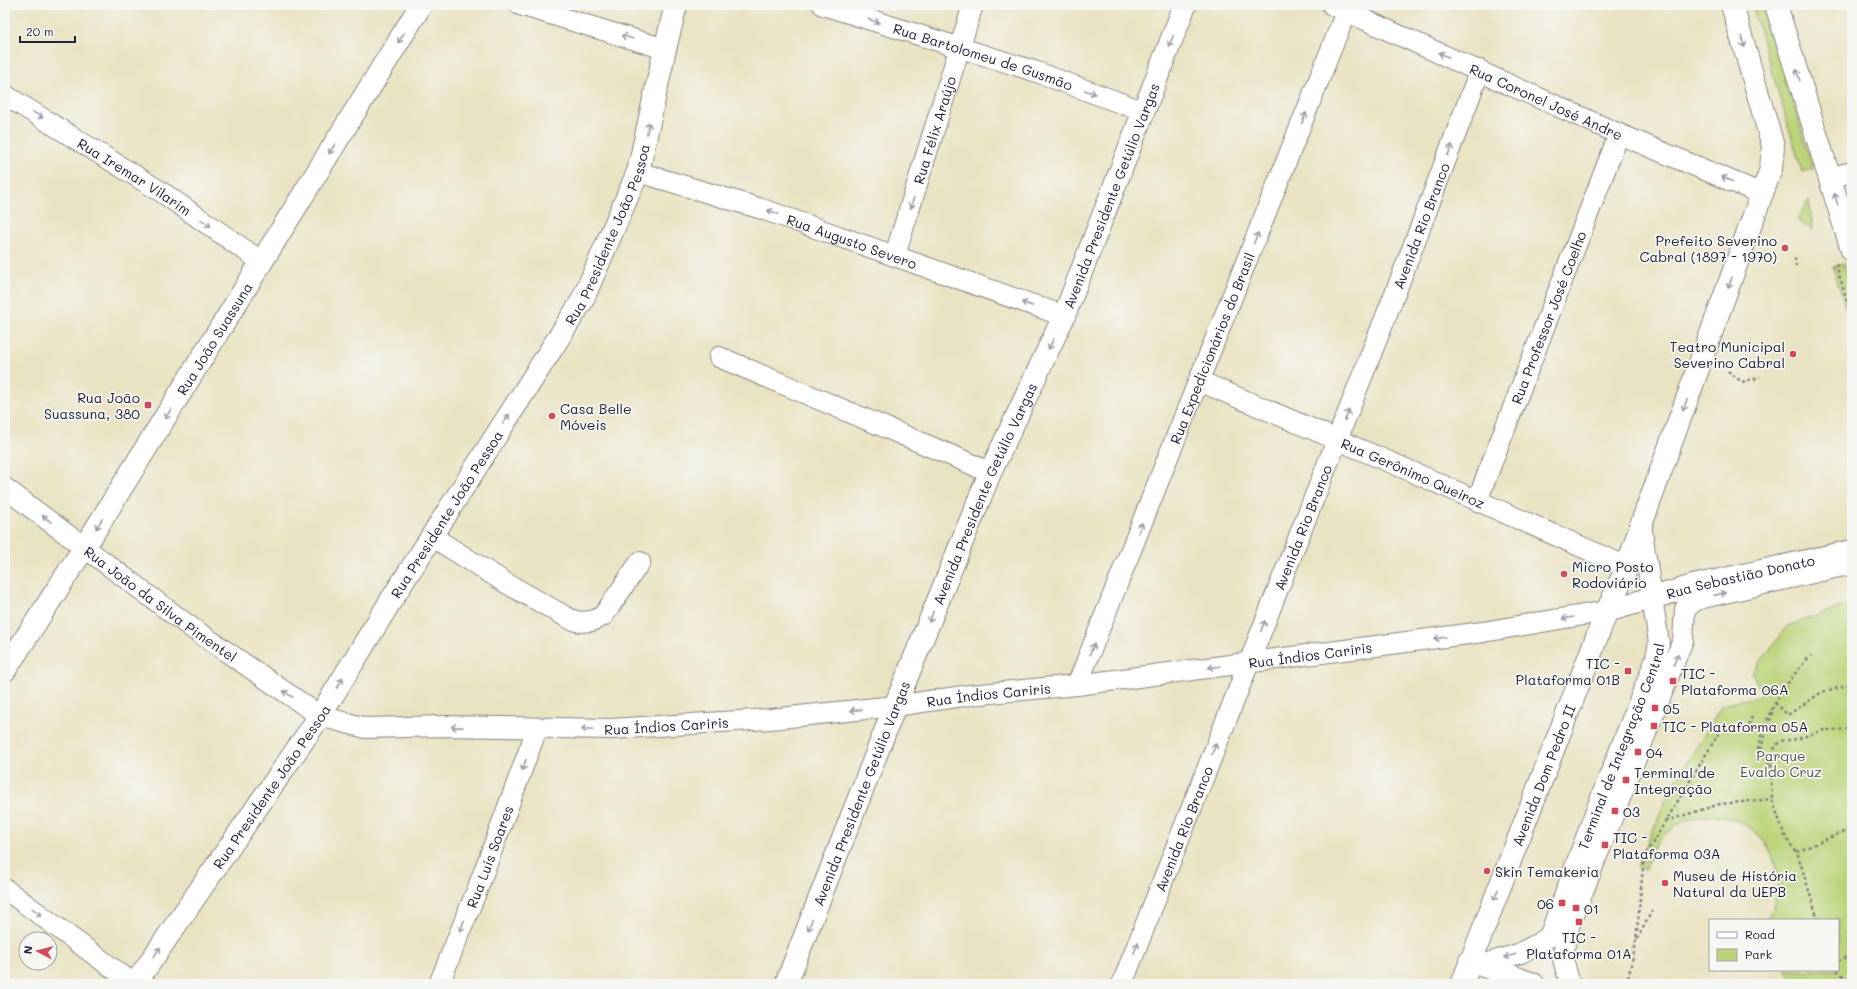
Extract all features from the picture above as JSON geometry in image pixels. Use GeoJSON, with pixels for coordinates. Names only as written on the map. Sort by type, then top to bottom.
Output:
{"type":"FeatureCollection","features":[{"type":"Feature","properties":{"kind":"main road","name":"Rua João Suassuna"},"geometry":{"type":"LineString","coordinates":[[5,670],[84,548],[421,5]]}},
{"type":"Feature","properties":{"kind":"main road","name":"Rua Presidente João Pessoa"},"geometry":{"type":"LineString","coordinates":[[135,984],[320,716],[431,536],[582,301],[638,172],[676,5]]}},
{"type":"Feature","properties":{"kind":"main road","name":"Avenida Presidente Getúlio Vargas"},"geometry":{"type":"LineString","coordinates":[[786,984],[895,706],[990,474],[1064,316],[1142,111],[1185,5]]}},
{"type":"Feature","properties":{"kind":"main road","name":"Avenida Dom Pedro II"},"geometry":{"type":"LineString","coordinates":[[1462,984],[1475,963],[1607,611],[1627,567],[1771,169],[1773,146],[1732,5]]}},
{"type":"Feature","properties":{"kind":"main road"},"geometry":{"type":"LineString","coordinates":[[1776,5],[1852,250]]}},
{"type":"Feature","properties":{"kind":"main road","name":"Rua Sebastião Donato"},"geometry":{"type":"LineString","coordinates":[[1607,611],[1693,586],[1852,551]]}},
{"type":"Feature","properties":{"kind":"main road"},"geometry":{"type":"LineString","coordinates":[[1475,963],[1533,984]]}},
{"type":"Feature","properties":{"kind":"street"},"geometry":{"type":"LineString","coordinates":[[520,5],[665,49]]}},
{"type":"Feature","properties":{"kind":"street","name":"Rua Bartolomeu de Gusmão"},"geometry":{"type":"LineString","coordinates":[[823,5],[1034,71],[1142,111]]}},
{"type":"Feature","properties":{"kind":"street","name":"Rua Félix Araújo"},"geometry":{"type":"LineString","coordinates":[[895,255],[973,5]]}},
{"type":"Feature","properties":{"kind":"street","name":"Rua Coronel José Andre"},"geometry":{"type":"LineString","coordinates":[[1339,8],[1480,70],[1619,134],[1762,194]]}},
{"type":"Feature","properties":{"kind":"street","name":"Rua Expedicionários do Brasil"},"geometry":{"type":"LineString","coordinates":[[1077,685],[1199,381],[1339,8]]}},
{"type":"Feature","properties":{"kind":"street","name":"Avenida Rio Branco"},"geometry":{"type":"LineString","coordinates":[[1122,984],[1401,278],[1480,70]]}},
{"type":"Feature","properties":{"kind":"street","name":"Rua Iremar Vilarim"},"geometry":{"type":"LineString","coordinates":[[5,95],[163,193],[262,262]]}},
{"type":"Feature","properties":{"kind":"street","name":"Rua Professor José Coelho"},"geometry":{"type":"LineString","coordinates":[[1477,501],[1619,134]]}},
{"type":"Feature","properties":{"kind":"street","name":"Rua Augusto Severo"},"geometry":{"type":"LineString","coordinates":[[638,172],[762,209],[895,255],[986,290],[1064,316]]}},
{"type":"Feature","properties":{"kind":"street"},"geometry":{"type":"LineString","coordinates":[[1829,178],[1852,172]]}},
{"type":"Feature","properties":{"kind":"street"},"geometry":{"type":"LineString","coordinates":[[719,357],[969,463],[990,474]]}},
{"type":"Feature","properties":{"kind":"street","name":"Rua Gerônimo Queiroz"},"geometry":{"type":"LineString","coordinates":[[1199,381],[1627,567]]}},
{"type":"Feature","properties":{"kind":"street","name":"Rua João da Silva Pimentel"},"geometry":{"type":"LineString","coordinates":[[5,488],[192,628],[320,716]]}},
{"type":"Feature","properties":{"kind":"street","name":"Terminal de Integração Central"},"geometry":{"type":"LineString","coordinates":[[1475,963],[1521,953],[1549,937],[1655,661],[1658,643],[1641,525]]}},
{"type":"Feature","properties":{"kind":"street"},"geometry":{"type":"LineString","coordinates":[[431,536],[506,584],[570,619],[580,622],[592,622],[603,616],[640,562]]}},
{"type":"Feature","properties":{"kind":"street","name":"Rua Sebastião Donato"},"geometry":{"type":"LineString","coordinates":[[1685,609],[1696,600],[1707,597],[1852,564]]}},
{"type":"Feature","properties":{"kind":"street","name":"Terminal de Integração Central"},"geometry":{"type":"LineString","coordinates":[[1570,984],[1563,959],[1566,934],[1683,640],[1685,609]]}},
{"type":"Feature","properties":{"kind":"street","name":"Rua Índios Cariris"},"geometry":{"type":"LineString","coordinates":[[320,716],[366,728],[443,726],[537,729],[611,729],[770,719],[895,706],[970,695],[1077,685],[1248,663],[1483,632],[1607,611]]}},
{"type":"Feature","properties":{"kind":"street","name":"Rua Luís Soares"},"geometry":{"type":"LineString","coordinates":[[439,984],[477,890],[537,729]]}},
{"type":"Feature","properties":{"kind":"street"},"geometry":{"type":"LineString","coordinates":[[5,889],[135,984]]}},
{"type":"Feature","properties":{"kind":"path"},"geometry":{"type":"LineString","coordinates":[[1795,258],[1796,266]]}},
{"type":"Feature","properties":{"kind":"path"},"geometry":{"type":"LineString","coordinates":[[1836,264],[1852,318]]}},
{"type":"Feature","properties":{"kind":"path"},"geometry":{"type":"LineString","coordinates":[[1728,371],[1742,382],[1760,376]]}},
{"type":"Feature","properties":{"kind":"path"},"geometry":{"type":"LineString","coordinates":[[1758,750],[1762,729],[1771,709],[1789,679],[1805,660],[1811,656]]}},
{"type":"Feature","properties":{"kind":"path"},"geometry":{"type":"LineString","coordinates":[[1775,703],[1788,715],[1822,692],[1852,684]]}},
{"type":"Feature","properties":{"kind":"path"},"geometry":{"type":"LineString","coordinates":[[1771,709],[1773,711],[1760,751],[1771,764]]}},
{"type":"Feature","properties":{"kind":"path"},"geometry":{"type":"LineString","coordinates":[[1747,729],[1752,717]]}},
{"type":"Feature","properties":{"kind":"path"},"geometry":{"type":"LineString","coordinates":[[1627,984],[1636,941],[1644,857],[1725,723]]}},
{"type":"Feature","properties":{"kind":"path"},"geometry":{"type":"LineString","coordinates":[[1749,723],[1762,729]]}},
{"type":"Feature","properties":{"kind":"path"},"geometry":{"type":"LineString","coordinates":[[1818,919],[1796,852],[1784,834],[1772,799],[1771,764],[1776,747],[1780,742],[1797,739],[1824,730],[1852,729]]}},
{"type":"Feature","properties":{"kind":"path"},"geometry":{"type":"LineString","coordinates":[[1666,821],[1720,804],[1772,799]]}},
{"type":"Feature","properties":{"kind":"path"},"geometry":{"type":"LineString","coordinates":[[1796,852],[1852,828]]}},
{"type":"Feature","properties":{"kind":"path"},"geometry":{"type":"LineString","coordinates":[[1636,941],[1652,911]]}},
{"type":"Feature","properties":{"kind":"path"},"geometry":{"type":"LineString","coordinates":[[1839,960],[1852,955]]}},
{"type":"Feature","properties":{"kind":"path"},"geometry":{"type":"LineString","coordinates":[[1838,971],[1852,984]]}},
{"type":"Feature","properties":{"kind":"green space"},"geometry":{"type":"Polygon","coordinates":[[[1752,5],[1765,5],[1813,169],[1802,172],[1752,5]]]}},
{"type":"Feature","properties":{"kind":"green space"},"geometry":{"type":"Polygon","coordinates":[[[1809,200],[1813,230],[1797,220],[1809,200]]]}},
{"type":"Feature","properties":{"kind":"green space"},"geometry":{"type":"Polygon","coordinates":[[[1844,264],[1852,291],[1852,330],[1833,267],[1844,264]]]}},
{"type":"Feature","properties":{"kind":"green space","name":"Parque Evaldo Cruz"},"geometry":{"type":"Polygon","coordinates":[[[1852,603],[1852,984],[1797,984],[1786,971],[1839,971],[1839,919],[1766,919],[1775,901],[1778,881],[1776,868],[1766,845],[1751,829],[1732,819],[1710,816],[1689,820],[1670,830],[1655,847],[1646,870],[1637,867],[1669,793],[1722,705],[1762,695],[1752,673],[1787,626],[1852,603]]]}},
{"type":"Feature","properties":{"kind":"place","name":"Prefeito Severino Cabral (1897 - 1970)"},"geometry":{"type":"Point","coordinates":[1785,248]}},
{"type":"Feature","properties":{"kind":"place","name":"Teatro Municipal Severino Cabral"},"geometry":{"type":"Point","coordinates":[1793,354]}},
{"type":"Feature","properties":{"kind":"place","name":"Rua João Suassuna, 380"},"geometry":{"type":"Point","coordinates":[148,405]}},
{"type":"Feature","properties":{"kind":"place","name":"Casa Belle Móveis"},"geometry":{"type":"Point","coordinates":[552,416]}},
{"type":"Feature","properties":{"kind":"place","name":"Micro Posto Rodoviário"},"geometry":{"type":"Point","coordinates":[1564,574]}},
{"type":"Feature","properties":{"kind":"place","name":"TIC - Plataforma 01B"},"geometry":{"type":"Point","coordinates":[1628,671]}},
{"type":"Feature","properties":{"kind":"place","name":"TIC - Plataforma 06A"},"geometry":{"type":"Point","coordinates":[1673,681]}},
{"type":"Feature","properties":{"kind":"place","name":"05"},"geometry":{"type":"Point","coordinates":[1655,708]}},
{"type":"Feature","properties":{"kind":"place","name":"TIC - Plataforma 05A"},"geometry":{"type":"Point","coordinates":[1654,726]}},
{"type":"Feature","properties":{"kind":"place","name":"04"},"geometry":{"type":"Point","coordinates":[1638,752]}},
{"type":"Feature","properties":{"kind":"place","name":"Terminal de Integração"},"geometry":{"type":"Point","coordinates":[1626,780]}},
{"type":"Feature","properties":{"kind":"place","name":"03"},"geometry":{"type":"Point","coordinates":[1615,811]}},
{"type":"Feature","properties":{"kind":"place","name":"TIC - Plataforma 03A"},"geometry":{"type":"Point","coordinates":[1605,845]}},
{"type":"Feature","properties":{"kind":"place","name":"Skin Temakeria"},"geometry":{"type":"Point","coordinates":[1487,871]}},
{"type":"Feature","properties":{"kind":"place","name":"Museu de História Natural da UEPB"},"geometry":{"type":"Point","coordinates":[1665,883]}},
{"type":"Feature","properties":{"kind":"place","name":"06"},"geometry":{"type":"Point","coordinates":[1562,903]}},
{"type":"Feature","properties":{"kind":"place","name":"01"},"geometry":{"type":"Point","coordinates":[1576,908]}},
{"type":"Feature","properties":{"kind":"place","name":"TIC - Plataforma 01A"},"geometry":{"type":"Point","coordinates":[1579,922]}}]}
